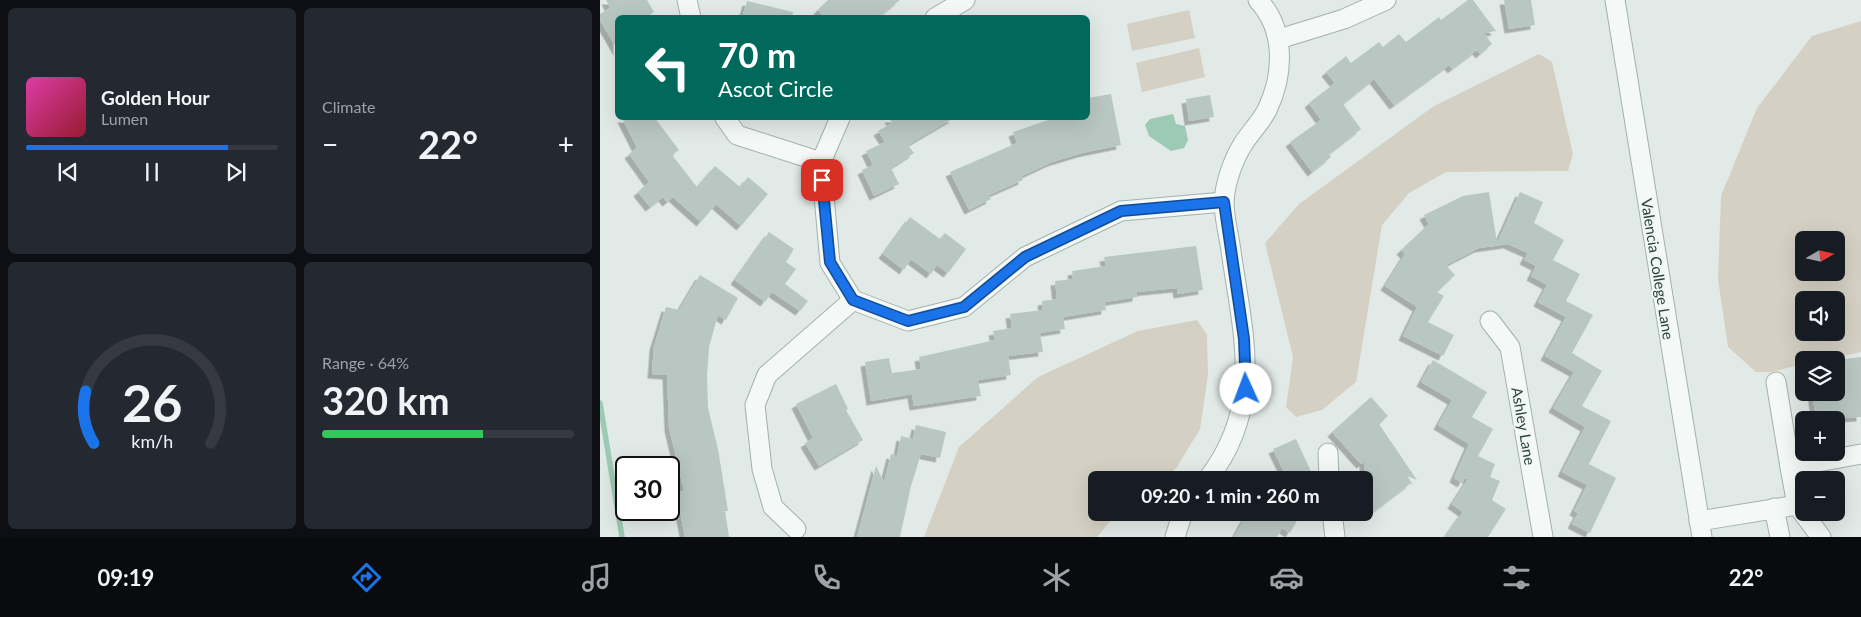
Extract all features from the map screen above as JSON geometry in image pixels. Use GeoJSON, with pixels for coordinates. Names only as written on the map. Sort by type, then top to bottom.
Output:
{"type":"FeatureCollection","features":[{"type":"Feature","properties":{"kind":"street"},"geometry":{"type":"LineString","coordinates":[[687,0],[690,15]]}},
{"type":"Feature","properties":{"kind":"street"},"geometry":{"type":"LineString","coordinates":[[940,15],[965,0]]}},
{"type":"Feature","properties":{"kind":"street"},"geometry":{"type":"LineString","coordinates":[[1213,471],[1229,447],[1242,409],[1246,389],[1244,339],[1224,202],[1230,171],[1242,145],[1267,111],[1278,78],[1279,39],[1271,19],[1258,0]]}},
{"type":"Feature","properties":{"kind":"street"},"geometry":{"type":"LineString","coordinates":[[1279,39],[1344,19],[1386,0]]}},
{"type":"Feature","properties":{"kind":"street","name":"Valencia College Lane"},"geometry":{"type":"LineString","coordinates":[[1615,0],[1700,529]]}},
{"type":"Feature","properties":{"kind":"street"},"geometry":{"type":"LineString","coordinates":[[726,120],[736,135],[821,162]]}},
{"type":"Feature","properties":{"kind":"street"},"geometry":{"type":"LineString","coordinates":[[839,120],[821,162],[830,262],[853,300],[908,321],[964,307],[1025,257],[1121,211],[1224,202]]}},
{"type":"Feature","properties":{"kind":"street"},"geometry":{"type":"LineString","coordinates":[[796,529],[773,507],[762,469],[755,405],[767,375],[853,300]]}},
{"type":"Feature","properties":{"kind":"street","name":"Ashley Lane"},"geometry":{"type":"LineString","coordinates":[[1490,321],[1510,347],[1543,537]]}},
{"type":"Feature","properties":{"kind":"street"},"geometry":{"type":"LineString","coordinates":[[1776,382],[1795,494]]}},
{"type":"Feature","properties":{"kind":"street"},"geometry":{"type":"LineString","coordinates":[[1328,453],[1329,471]]}},
{"type":"Feature","properties":{"kind":"street"},"geometry":{"type":"LineString","coordinates":[[1790,467],[1861,454]]}},
{"type":"Feature","properties":{"kind":"street"},"geometry":{"type":"LineString","coordinates":[[1700,529],[1774,508],[1795,505]]}},
{"type":"Feature","properties":{"kind":"street"},"geometry":{"type":"LineString","coordinates":[[1774,508],[1780,537]]}},
{"type":"Feature","properties":{"kind":"street"},"geometry":{"type":"LineString","coordinates":[[1175,537],[1180,521]]}},
{"type":"Feature","properties":{"kind":"street"},"geometry":{"type":"LineString","coordinates":[[1333,521],[1335,537]]}},
{"type":"Feature","properties":{"kind":"street"},"geometry":{"type":"LineString","coordinates":[[1809,521],[1821,537]]}},
{"type":"Feature","properties":{"kind":"shaded area"},"geometry":{"type":"Polygon","coordinates":[[[1189,10],[1195,38],[1132,51],[1127,24],[1189,10]]]}},
{"type":"Feature","properties":{"kind":"shaded area"},"geometry":{"type":"Polygon","coordinates":[[[1861,21],[1861,352],[1845,356],[1845,351],[1795,351],[1795,366],[1771,372],[1756,372],[1728,347],[1718,279],[1721,196],[1757,108],[1812,36],[1861,21]]]}},
{"type":"Feature","properties":{"kind":"shaded area"},"geometry":{"type":"Polygon","coordinates":[[[1199,48],[1205,77],[1142,92],[1136,63],[1199,48]]]}},
{"type":"Feature","properties":{"kind":"shaded area"},"geometry":{"type":"Polygon","coordinates":[[[1539,54],[1552,62],[1573,154],[1568,171],[1446,172],[1409,193],[1382,225],[1356,382],[1322,410],[1296,417],[1286,407],[1293,357],[1265,243],[1299,204],[1434,106],[1539,54]]]}},
{"type":"Feature","properties":{"kind":"shaded area"},"geometry":{"type":"Polygon","coordinates":[[[1173,114],[1176,124],[1185,126],[1188,140],[1184,148],[1171,151],[1149,136],[1145,125],[1150,119],[1173,114]]]}},
{"type":"Feature","properties":{"kind":"shaded area"},"geometry":{"type":"Polygon","coordinates":[[[1197,320],[1207,335],[1208,375],[1200,429],[1173,471],[1088,471],[1088,521],[1110,521],[1097,537],[924,537],[959,447],[1038,377],[1138,331],[1197,320]]]}},
{"type":"Feature","properties":{"kind":"building"},"geometry":{"type":"Polygon","coordinates":[[[606,0],[647,0],[654,12],[650,15],[615,15],[615,46],[600,20],[600,14],[610,8],[606,0]]]}},
{"type":"Feature","properties":{"kind":"building"},"geometry":{"type":"Polygon","coordinates":[[[828,0],[900,0],[882,15],[822,15],[818,10],[828,0]]]}},
{"type":"Feature","properties":{"kind":"building"},"geometry":{"type":"Polygon","coordinates":[[[1468,0],[1473,0],[1496,31],[1484,33],[1492,44],[1480,54],[1477,50],[1452,69],[1449,65],[1394,105],[1374,79],[1343,104],[1361,129],[1329,154],[1331,157],[1312,172],[1290,142],[1321,120],[1309,103],[1335,83],[1326,72],[1346,56],[1351,63],[1379,42],[1383,47],[1399,34],[1406,42],[1439,17],[1441,20],[1468,0]]]}},
{"type":"Feature","properties":{"kind":"building"},"geometry":{"type":"Polygon","coordinates":[[[1504,0],[1531,0],[1535,25],[1509,29],[1504,0]]]}},
{"type":"Feature","properties":{"kind":"building"},"geometry":{"type":"Polygon","coordinates":[[[747,1],[793,12],[792,15],[743,15],[747,1]]]}},
{"type":"Feature","properties":{"kind":"building"},"geometry":{"type":"Polygon","coordinates":[[[1111,94],[1121,145],[1082,153],[1052,162],[1022,176],[1023,180],[989,195],[991,199],[969,210],[950,172],[1017,143],[1013,132],[1048,120],[1090,120],[1090,98],[1111,94]]]}},
{"type":"Feature","properties":{"kind":"building"},"geometry":{"type":"Polygon","coordinates":[[[1210,95],[1214,117],[1189,121],[1186,99],[1210,95]]]}},
{"type":"Feature","properties":{"kind":"building"},"geometry":{"type":"Polygon","coordinates":[[[623,120],[656,120],[679,150],[672,155],[697,187],[715,166],[740,187],[748,177],[768,194],[741,226],[716,204],[701,222],[673,197],[667,202],[663,197],[650,207],[638,192],[649,182],[629,154],[637,148],[623,120]]]}},
{"type":"Feature","properties":{"kind":"building"},"geometry":{"type":"Polygon","coordinates":[[[890,120],[951,120],[908,145],[914,153],[891,168],[899,184],[874,196],[862,170],[873,165],[866,151],[885,142],[878,131],[892,123],[890,120]]]}},
{"type":"Feature","properties":{"kind":"building"},"geometry":{"type":"Polygon","coordinates":[[[1489,192],[1497,243],[1520,192],[1543,202],[1534,223],[1564,240],[1553,260],[1580,274],[1566,301],[1593,315],[1572,353],[1602,371],[1582,406],[1611,421],[1589,464],[1616,478],[1590,533],[1572,524],[1578,513],[1574,511],[1587,485],[1562,472],[1585,427],[1553,408],[1574,372],[1545,356],[1566,317],[1538,302],[1547,285],[1531,276],[1536,266],[1524,260],[1528,253],[1508,244],[1479,248],[1446,265],[1455,275],[1437,292],[1444,296],[1428,322],[1454,335],[1443,356],[1403,336],[1417,307],[1385,286],[1405,254],[1401,250],[1429,224],[1424,215],[1463,196],[1489,192]]]}},
{"type":"Feature","properties":{"kind":"building"},"geometry":{"type":"Polygon","coordinates":[[[910,217],[940,239],[945,233],[966,249],[948,273],[937,265],[931,274],[911,259],[904,270],[883,254],[910,217]]]}},
{"type":"Feature","properties":{"kind":"building"},"geometry":{"type":"Polygon","coordinates":[[[769,232],[794,249],[786,262],[796,269],[785,284],[808,301],[800,311],[772,292],[765,302],[735,280],[769,232]]]}},
{"type":"Feature","properties":{"kind":"building"},"geometry":{"type":"Polygon","coordinates":[[[1196,246],[1203,290],[1178,294],[1177,288],[1137,292],[1137,297],[1105,302],[1106,310],[1063,317],[1065,329],[1040,333],[1043,352],[1008,356],[1011,375],[978,380],[981,396],[914,406],[912,394],[871,401],[865,362],[889,358],[892,373],[921,369],[919,357],[995,340],[993,331],[1012,328],[1010,314],[1043,310],[1042,301],[1057,299],[1055,281],[1073,279],[1072,271],[1106,266],[1104,257],[1196,246]]]}},
{"type":"Feature","properties":{"kind":"building"},"geometry":{"type":"Polygon","coordinates":[[[700,275],[738,298],[726,320],[718,315],[709,347],[707,376],[708,408],[718,449],[728,511],[725,511],[729,537],[685,537],[680,512],[680,492],[684,491],[680,474],[680,456],[676,456],[669,427],[667,375],[652,374],[654,346],[666,307],[679,310],[700,275]]]}},
{"type":"Feature","properties":{"kind":"building"},"geometry":{"type":"Polygon","coordinates":[[[1861,357],[1861,417],[1845,418],[1845,411],[1815,411],[1813,401],[1845,401],[1845,359],[1861,357]]]}},
{"type":"Feature","properties":{"kind":"building"},"geometry":{"type":"Polygon","coordinates":[[[1433,360],[1487,392],[1472,417],[1493,429],[1478,456],[1495,464],[1490,477],[1500,481],[1492,500],[1506,509],[1488,537],[1445,537],[1463,512],[1452,504],[1468,479],[1465,478],[1462,483],[1454,478],[1469,444],[1438,425],[1452,400],[1421,382],[1433,360]]]}},
{"type":"Feature","properties":{"kind":"building"},"geometry":{"type":"Polygon","coordinates":[[[836,384],[848,409],[846,410],[863,440],[819,466],[805,443],[813,438],[796,404],[836,384]]]}},
{"type":"Feature","properties":{"kind":"building"},"geometry":{"type":"Polygon","coordinates":[[[1371,397],[1388,416],[1379,424],[1417,480],[1407,476],[1411,483],[1373,512],[1373,471],[1364,471],[1364,462],[1361,464],[1332,432],[1371,397]]]}},
{"type":"Feature","properties":{"kind":"building"},"geometry":{"type":"Polygon","coordinates":[[[916,425],[946,432],[940,458],[921,454],[911,486],[900,537],[857,537],[876,466],[884,482],[891,454],[897,456],[901,436],[913,439],[916,425]]]}},
{"type":"Feature","properties":{"kind":"building"},"geometry":{"type":"Polygon","coordinates":[[[1296,439],[1311,471],[1284,471],[1273,449],[1296,439]]]}},
{"type":"Feature","properties":{"kind":"building"},"geometry":{"type":"Polygon","coordinates":[[[1243,521],[1297,521],[1290,533],[1282,528],[1277,537],[1234,537],[1243,521]]]}},
{"type":"Feature","properties":{"kind":"waterway"},"geometry":{"type":"LineString","coordinates":[[600,403],[622,537]]}},
{"type":"Feature","properties":{"kind":"route"},"geometry":{"type":"LineString","coordinates":[[822,180],[826,244],[830,262],[853,300],[908,321],[964,307],[1025,257],[1121,211],[1224,202],[1244,339],[1246,389]]}}]}
